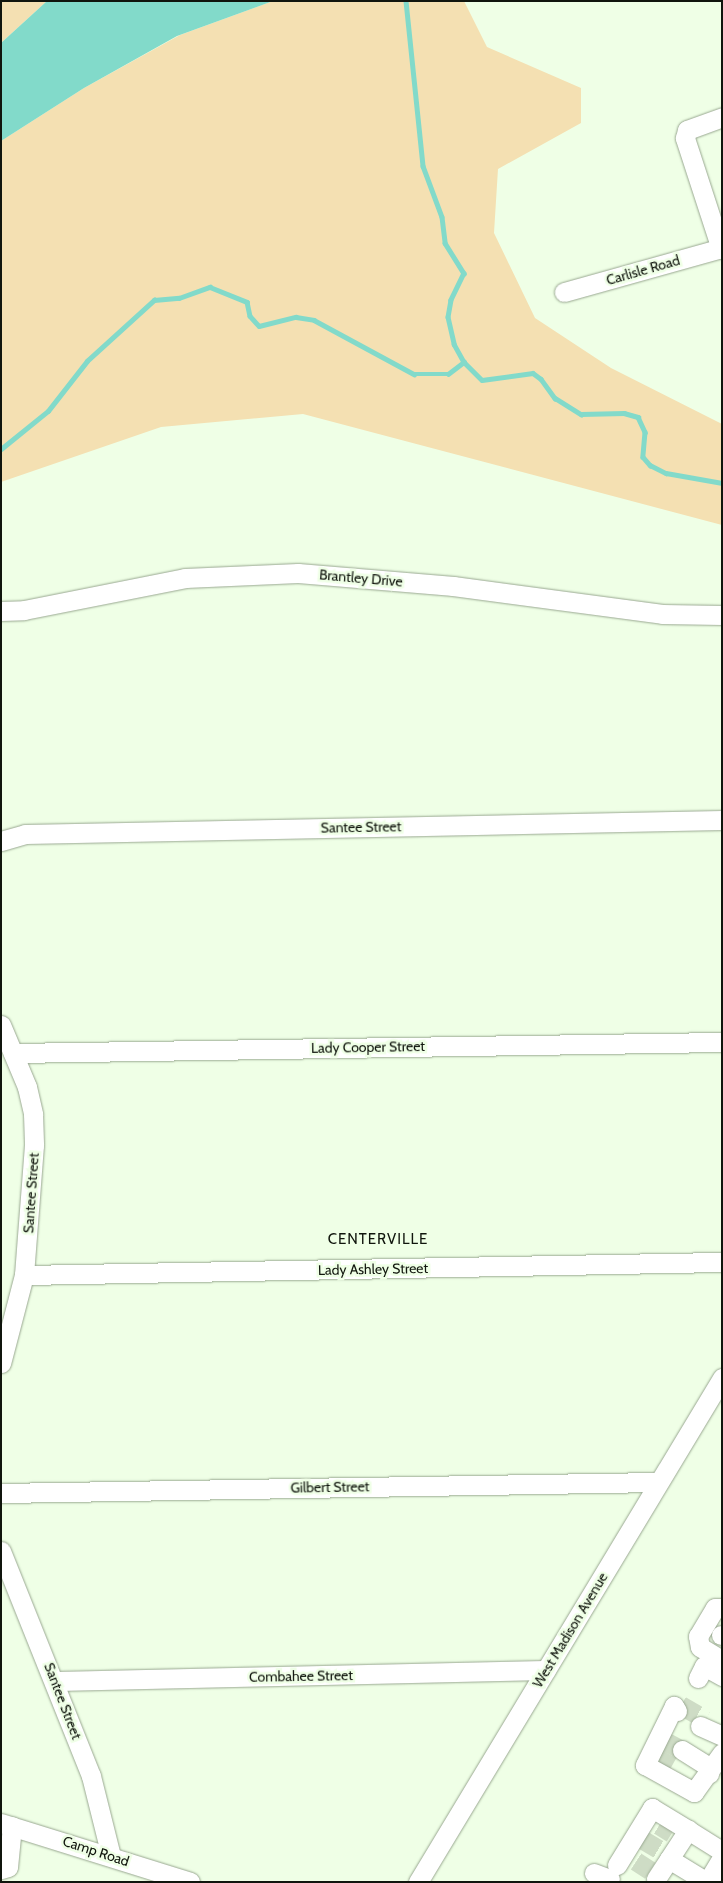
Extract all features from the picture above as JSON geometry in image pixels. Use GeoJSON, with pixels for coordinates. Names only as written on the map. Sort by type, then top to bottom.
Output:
{"type":"FeatureCollection","features":[{"type":"Feature","properties":{"kind":"main road"},"geometry":{"type":"LineString","coordinates":[[711,1882],[722,1864]]}},
{"type":"Feature","properties":{"kind":"street"},"geometry":{"type":"LineString","coordinates":[[722,117],[687,130],[685,138],[722,248]]}},
{"type":"Feature","properties":{"kind":"street","name":"Carlisle Road"},"geometry":{"type":"LineString","coordinates":[[564,292],[722,248]]}},
{"type":"Feature","properties":{"kind":"street","name":"Brantley Drive"},"geometry":{"type":"LineString","coordinates":[[1,611],[24,610],[185,578],[298,573],[453,586],[662,614],[722,615]]}},
{"type":"Feature","properties":{"kind":"street","name":"Santee Street"},"geometry":{"type":"LineString","coordinates":[[1,841],[25,834],[722,820]]}},
{"type":"Feature","properties":{"kind":"street","name":"Santee Street"},"geometry":{"type":"LineString","coordinates":[[1,1025],[27,1087],[33,1114],[34,1164],[24,1275],[1,1363]]}},
{"type":"Feature","properties":{"kind":"street","name":"Lady Cooper Street"},"geometry":{"type":"LineString","coordinates":[[13,1053],[722,1042]]}},
{"type":"Feature","properties":{"kind":"street","name":"Lady Ashley Street"},"geometry":{"type":"LineString","coordinates":[[24,1275],[722,1262]]}},
{"type":"Feature","properties":{"kind":"street","name":"West Madison Avenue"},"geometry":{"type":"LineString","coordinates":[[418,1882],[658,1482],[720,1388]]}},
{"type":"Feature","properties":{"kind":"street","name":"Gilbert Street"},"geometry":{"type":"LineString","coordinates":[[1,1492],[658,1482]]}},
{"type":"Feature","properties":{"kind":"street","name":"Santee Street"},"geometry":{"type":"LineString","coordinates":[[1,1551],[55,1681],[91,1776],[111,1856]]}},
{"type":"Feature","properties":{"kind":"street"},"geometry":{"type":"LineString","coordinates":[[722,1608],[715,1608],[698,1636],[700,1647],[722,1660]]}},
{"type":"Feature","properties":{"kind":"street"},"geometry":{"type":"LineString","coordinates":[[698,1678],[704,1666],[722,1676]]}},
{"type":"Feature","properties":{"kind":"street","name":"Combahee Street"},"geometry":{"type":"LineString","coordinates":[[55,1681],[546,1670]]}},
{"type":"Feature","properties":{"kind":"street"},"geometry":{"type":"LineString","coordinates":[[668,1752],[677,1708]]}},
{"type":"Feature","properties":{"kind":"street"},"geometry":{"type":"LineString","coordinates":[[703,1723],[722,1734]]}},
{"type":"Feature","properties":{"kind":"street"},"geometry":{"type":"LineString","coordinates":[[668,1752],[718,1766],[694,1792],[646,1765],[668,1752]]}},
{"type":"Feature","properties":{"kind":"street"},"geometry":{"type":"LineString","coordinates":[[7,1824],[7,1873]]}},
{"type":"Feature","properties":{"kind":"street","name":"Camp Road"},"geometry":{"type":"LineString","coordinates":[[7,1824],[111,1856],[164,1877],[190,1882]]}},
{"type":"Feature","properties":{"kind":"street"},"geometry":{"type":"LineString","coordinates":[[648,1853],[722,1851]]}},
{"type":"Feature","properties":{"kind":"street"},"geometry":{"type":"LineString","coordinates":[[648,1853],[707,1882]]}},
{"type":"Feature","properties":{"kind":"shaded area"},"geometry":{"type":"Polygon","coordinates":[[[1,1],[47,1],[1,43],[1,1]]]}},
{"type":"Feature","properties":{"kind":"shaded area"},"geometry":{"type":"Polygon","coordinates":[[[273,1],[464,1],[487,47],[581,88],[581,123],[498,169],[494,233],[535,318],[611,368],[722,424],[722,525],[303,414],[161,427],[1,482],[1,141],[84,88],[180,35],[273,1]]]}},
{"type":"Feature","properties":{"kind":"water"},"geometry":{"type":"Polygon","coordinates":[[[47,1],[273,1],[177,36],[84,88],[1,141],[1,43],[47,1]]]}},
{"type":"Feature","properties":{"kind":"waterway"},"geometry":{"type":"LineString","coordinates":[[406,1],[423,166],[442,217],[445,243],[464,273],[451,300],[448,317],[454,344],[464,362],[482,380],[533,373],[541,379],[555,398],[581,414],[624,413],[638,417],[645,432],[643,457],[650,465],[666,473],[722,483]]}},
{"type":"Feature","properties":{"kind":"waterway"},"geometry":{"type":"LineString","coordinates":[[1,449],[48,411],[87,361],[154,300],[179,298],[210,287],[247,302],[250,316],[259,326],[296,317],[314,320],[414,374],[448,374],[464,362]]}},
{"type":"Feature","properties":{"kind":"tunnel"},"geometry":{"type":"LineString","coordinates":[[681,1705],[705,1719]]}},
{"type":"Feature","properties":{"kind":"tunnel"},"geometry":{"type":"LineString","coordinates":[[667,1742],[682,1750]]}},
{"type":"Feature","properties":{"kind":"tunnel"},"geometry":{"type":"LineString","coordinates":[[656,1757],[672,1766]]}},
{"type":"Feature","properties":{"kind":"tunnel"},"geometry":{"type":"LineString","coordinates":[[659,1825],[672,1833]]}},
{"type":"Feature","properties":{"kind":"tunnel"},"geometry":{"type":"LineString","coordinates":[[642,1839],[669,1855]]}},
{"type":"Feature","properties":{"kind":"tunnel"},"geometry":{"type":"LineString","coordinates":[[636,1861],[650,1870]]}},
{"type":"Feature","properties":{"kind":"district","name":"CENTERVILLE"},"geometry":{"type":"Point","coordinates":[378,1240]}}]}
